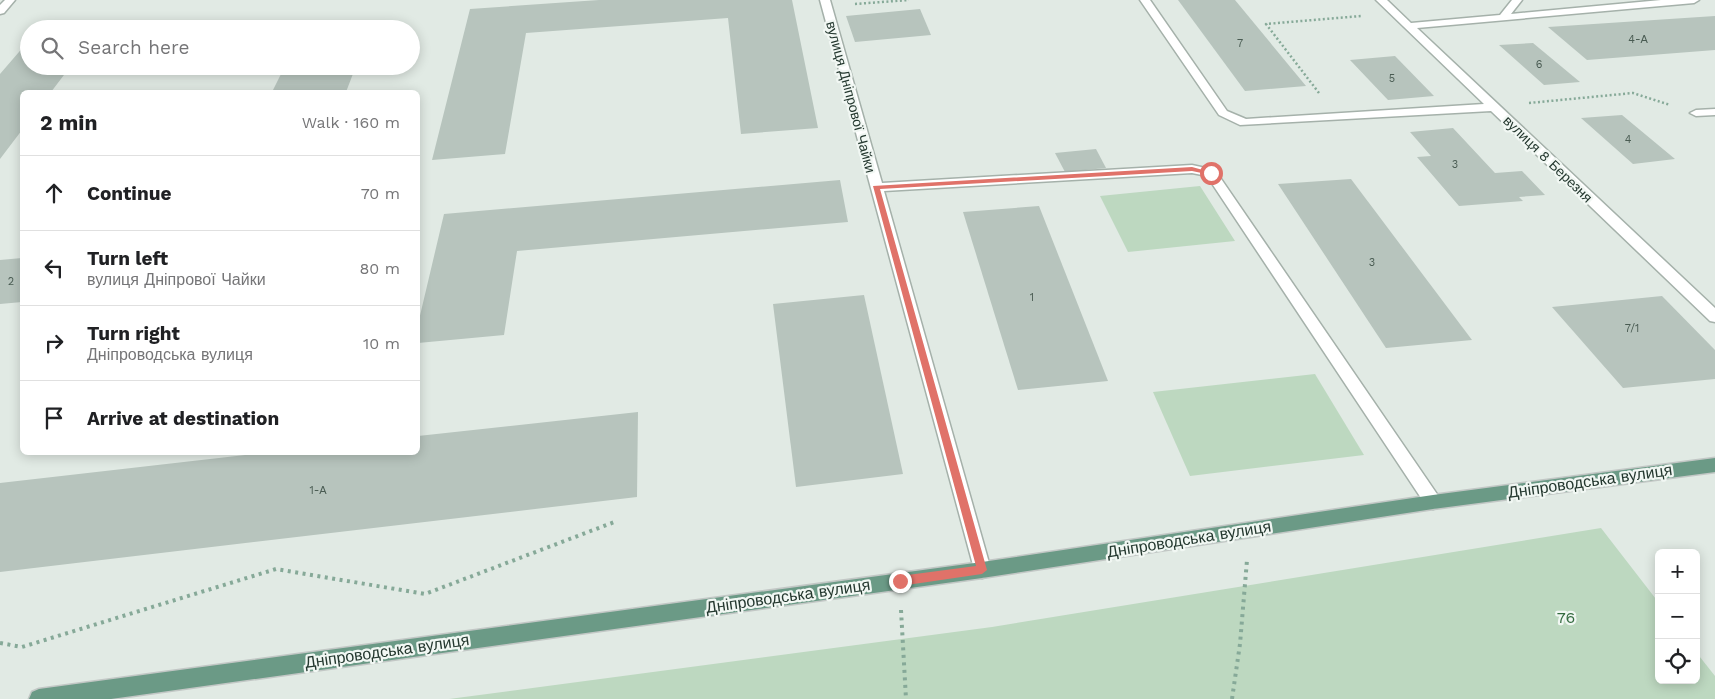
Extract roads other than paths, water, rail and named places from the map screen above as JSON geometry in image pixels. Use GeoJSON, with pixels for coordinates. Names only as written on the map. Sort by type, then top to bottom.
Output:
{"type":"FeatureCollection","features":[{"type":"Feature","properties":{"kind":"main road","name":"Дніпроводська вулиця"},"geometry":{"type":"LineString","coordinates":[[39,699],[982,570],[1433,502],[1715,465]]}},
{"type":"Feature","properties":{"kind":"street"},"geometry":{"type":"LineString","coordinates":[[0,11],[10,0]]}},
{"type":"Feature","properties":{"kind":"street"},"geometry":{"type":"LineString","coordinates":[[1145,0],[1223,113],[1244,123],[1493,107]]}},
{"type":"Feature","properties":{"kind":"street","name":"вулиця 8 Березня"},"geometry":{"type":"LineString","coordinates":[[1381,0],[1715,317]]}},
{"type":"Feature","properties":{"kind":"street"},"geometry":{"type":"LineString","coordinates":[[1503,17],[1517,0]]}},
{"type":"Feature","properties":{"kind":"street"},"geometry":{"type":"LineString","coordinates":[[1408,26],[1694,0]]}},
{"type":"Feature","properties":{"kind":"street","name":"вулиця Дніпрової Чайки"},"geometry":{"type":"LineString","coordinates":[[826,3],[982,570]]}},
{"type":"Feature","properties":{"kind":"street"},"geometry":{"type":"LineString","coordinates":[[1696,113],[1715,112]]}},
{"type":"Feature","properties":{"kind":"street"},"geometry":{"type":"LineString","coordinates":[[876,187],[1192,169],[1211,173],[1433,502]]}},
{"type":"Feature","properties":{"kind":"park label","name":"76"},"geometry":{"type":"Point","coordinates":[1566,617]}}]}
